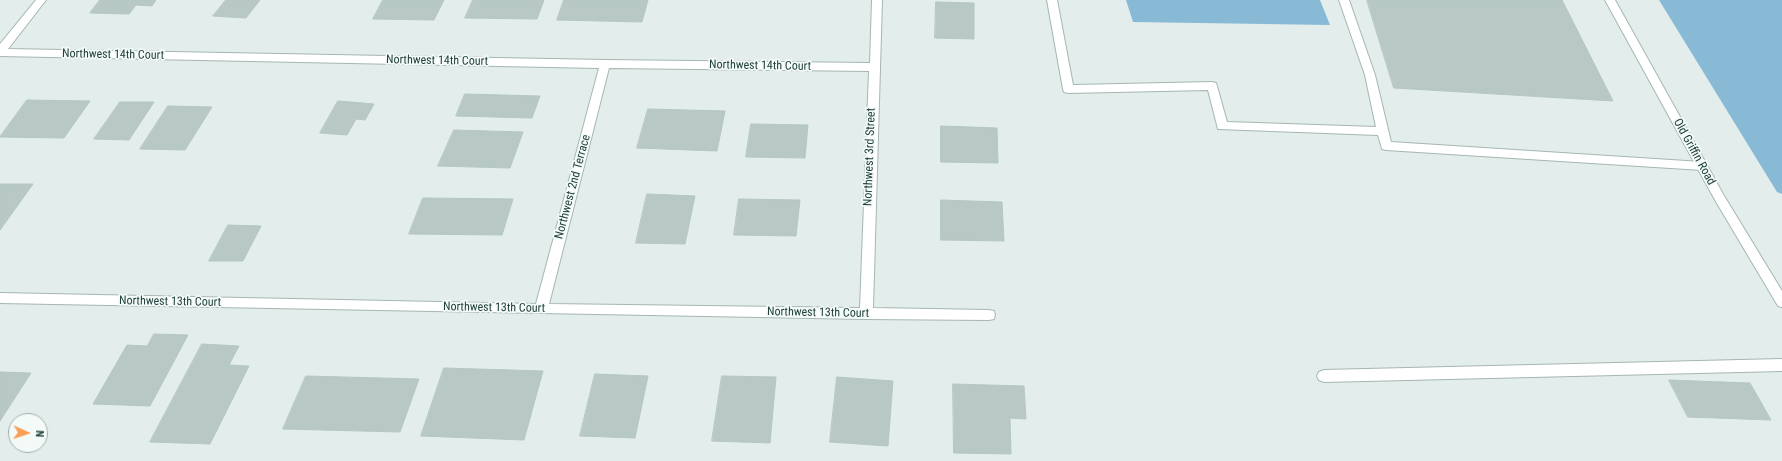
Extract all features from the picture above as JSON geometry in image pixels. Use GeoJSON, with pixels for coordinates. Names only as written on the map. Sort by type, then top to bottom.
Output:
{"type":"FeatureCollection","features":[{"type":"Feature","properties":{"kind":"street"},"geometry":{"type":"LineString","coordinates":[[0,52],[41,0]]}},
{"type":"Feature","properties":{"kind":"street","name":"Northwest 3rd Street"},"geometry":{"type":"LineString","coordinates":[[866,314],[876,0]]}},
{"type":"Feature","properties":{"kind":"street"},"geometry":{"type":"LineString","coordinates":[[1052,0],[1068,89],[1212,86],[1222,126],[1382,131]]}},
{"type":"Feature","properties":{"kind":"street"},"geometry":{"type":"LineString","coordinates":[[1344,0],[1370,75],[1386,146],[1702,166]]}},
{"type":"Feature","properties":{"kind":"street","name":"Old Griffin Road"},"geometry":{"type":"LineString","coordinates":[[1610,0],[1702,166],[1782,302]]}},
{"type":"Feature","properties":{"kind":"street","name":"Northwest 14th Court"},"geometry":{"type":"LineString","coordinates":[[0,52],[605,64],[873,67]]}},
{"type":"Feature","properties":{"kind":"street","name":"Northwest 2nd Terrace"},"geometry":{"type":"LineString","coordinates":[[541,309],[605,64]]}},
{"type":"Feature","properties":{"kind":"street","name":"Northwest 13th Court"},"geometry":{"type":"LineString","coordinates":[[0,298],[541,309],[988,315]]}},
{"type":"Feature","properties":{"kind":"street"},"geometry":{"type":"LineString","coordinates":[[1324,376],[1782,365]]}},
{"type":"Feature","properties":{"kind":"water"},"geometry":{"type":"Polygon","coordinates":[[[1126,0],[1320,0],[1330,25],[1133,22],[1126,0]]]}},
{"type":"Feature","properties":{"kind":"water"},"geometry":{"type":"Polygon","coordinates":[[[1659,0],[1782,0],[1782,194],[1777,192],[1659,0]]]}},
{"type":"Feature","properties":{"kind":"building"},"geometry":{"type":"Polygon","coordinates":[[[100,0],[156,0],[152,6],[136,5],[129,14],[90,13],[100,0]]]}},
{"type":"Feature","properties":{"kind":"building"},"geometry":{"type":"Polygon","coordinates":[[[226,0],[260,0],[246,18],[213,16],[226,0]]]}},
{"type":"Feature","properties":{"kind":"building"},"geometry":{"type":"Polygon","coordinates":[[[383,0],[444,0],[434,20],[373,19],[383,0]]]}},
{"type":"Feature","properties":{"kind":"building"},"geometry":{"type":"Polygon","coordinates":[[[473,0],[544,0],[537,19],[465,18],[473,0]]]}},
{"type":"Feature","properties":{"kind":"building"},"geometry":{"type":"Polygon","coordinates":[[[564,0],[648,0],[642,22],[557,20],[564,0]]]}},
{"type":"Feature","properties":{"kind":"building"},"geometry":{"type":"Polygon","coordinates":[[[1367,0],[1562,0],[1613,101],[1394,88],[1367,0]]]}},
{"type":"Feature","properties":{"kind":"building"},"geometry":{"type":"Polygon","coordinates":[[[936,2],[974,3],[974,39],[935,38],[936,2]]]}},
{"type":"Feature","properties":{"kind":"building"},"geometry":{"type":"Polygon","coordinates":[[[465,94],[540,96],[532,118],[456,116],[465,94]]]}},
{"type":"Feature","properties":{"kind":"building"},"geometry":{"type":"Polygon","coordinates":[[[27,100],[90,101],[64,138],[0,137],[27,100]]]}},
{"type":"Feature","properties":{"kind":"building"},"geometry":{"type":"Polygon","coordinates":[[[338,101],[374,104],[365,120],[356,119],[347,135],[320,133],[338,101]]]}},
{"type":"Feature","properties":{"kind":"building"},"geometry":{"type":"Polygon","coordinates":[[[120,102],[154,102],[129,140],[94,139],[120,102]]]}},
{"type":"Feature","properties":{"kind":"building"},"geometry":{"type":"Polygon","coordinates":[[[168,106],[212,107],[185,150],[140,149],[168,106]]]}},
{"type":"Feature","properties":{"kind":"building"},"geometry":{"type":"Polygon","coordinates":[[[648,109],[725,111],[717,151],[637,148],[648,109]]]}},
{"type":"Feature","properties":{"kind":"building"},"geometry":{"type":"Polygon","coordinates":[[[751,124],[808,125],[805,158],[746,157],[751,124]]]}},
{"type":"Feature","properties":{"kind":"building"},"geometry":{"type":"Polygon","coordinates":[[[941,126],[997,128],[998,163],[941,162],[941,126]]]}},
{"type":"Feature","properties":{"kind":"building"},"geometry":{"type":"Polygon","coordinates":[[[454,130],[523,132],[510,168],[438,166],[454,130]]]}},
{"type":"Feature","properties":{"kind":"building"},"geometry":{"type":"Polygon","coordinates":[[[0,184],[33,184],[0,230],[0,184]]]}},
{"type":"Feature","properties":{"kind":"building"},"geometry":{"type":"Polygon","coordinates":[[[647,194],[695,196],[685,244],[636,243],[647,194]]]}},
{"type":"Feature","properties":{"kind":"building"},"geometry":{"type":"Polygon","coordinates":[[[423,198],[513,199],[502,235],[409,234],[423,198]]]}},
{"type":"Feature","properties":{"kind":"building"},"geometry":{"type":"Polygon","coordinates":[[[739,199],[800,200],[796,236],[734,235],[739,199]]]}},
{"type":"Feature","properties":{"kind":"building"},"geometry":{"type":"Polygon","coordinates":[[[941,200],[1002,202],[1004,241],[941,240],[941,200]]]}},
{"type":"Feature","properties":{"kind":"building"},"geometry":{"type":"Polygon","coordinates":[[[228,225],[261,226],[243,261],[209,261],[228,225]]]}},
{"type":"Feature","properties":{"kind":"building"},"geometry":{"type":"Polygon","coordinates":[[[154,334],[188,335],[150,406],[93,404],[127,345],[147,346],[154,334]]]}},
{"type":"Feature","properties":{"kind":"building"},"geometry":{"type":"Polygon","coordinates":[[[202,344],[239,346],[229,365],[249,366],[210,444],[150,442],[202,344]]]}},
{"type":"Feature","properties":{"kind":"building"},"geometry":{"type":"Polygon","coordinates":[[[444,368],[543,371],[524,440],[421,436],[444,368]]]}},
{"type":"Feature","properties":{"kind":"building"},"geometry":{"type":"Polygon","coordinates":[[[0,372],[31,373],[0,421],[0,372]]]}},
{"type":"Feature","properties":{"kind":"building"},"geometry":{"type":"Polygon","coordinates":[[[595,374],[648,376],[635,438],[580,436],[595,374]]]}},
{"type":"Feature","properties":{"kind":"building"},"geometry":{"type":"Polygon","coordinates":[[[306,376],[419,379],[400,432],[283,429],[306,376]]]}},
{"type":"Feature","properties":{"kind":"building"},"geometry":{"type":"Polygon","coordinates":[[[722,376],[776,377],[770,443],[712,441],[722,376]]]}},
{"type":"Feature","properties":{"kind":"building"},"geometry":{"type":"Polygon","coordinates":[[[837,377],[893,381],[888,446],[830,442],[837,377]]]}},
{"type":"Feature","properties":{"kind":"building"},"geometry":{"type":"Polygon","coordinates":[[[1669,380],[1750,383],[1771,420],[1688,417],[1669,380]]]}},
{"type":"Feature","properties":{"kind":"building"},"geometry":{"type":"Polygon","coordinates":[[[953,384],[1024,386],[1026,419],[1010,418],[1011,454],[954,453],[953,384]]]}}]}
